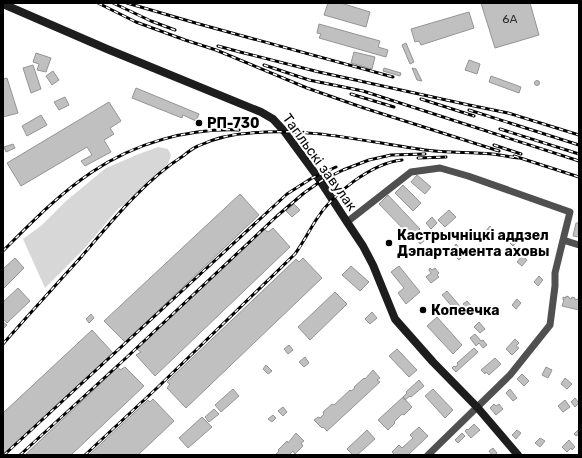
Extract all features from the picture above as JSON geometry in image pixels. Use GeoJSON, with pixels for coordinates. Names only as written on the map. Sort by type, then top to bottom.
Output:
{"type":"FeatureCollection","features":[{"type":"Feature","properties":{"kind":"main road","name":"Тагільскі завулак"},"geometry":{"type":"LineString","coordinates":[[3,4],[273,118],[314,172],[363,246],[373,265],[395,319],[432,362],[477,407],[518,455]]}},
{"type":"Feature","properties":{"kind":"street"},"geometry":{"type":"LineString","coordinates":[[347,222],[411,172],[440,168],[468,176],[570,212],[555,273],[555,286],[550,325],[510,375],[428,455]]}},
{"type":"Feature","properties":{"kind":"street"},"geometry":{"type":"LineString","coordinates":[[563,240],[579,245]]}},
{"type":"Feature","properties":{"kind":"shaded area"},"geometry":{"type":"Polygon","coordinates":[[[158,147],[168,149],[171,155],[168,164],[118,209],[82,251],[45,288],[23,239],[42,225],[66,201],[106,168],[158,147]]]}},
{"type":"Feature","properties":{"kind":"building"},"geometry":{"type":"Polygon","coordinates":[[[328,3],[341,3],[370,12],[366,27],[324,15],[328,3]]]}},
{"type":"Feature","properties":{"kind":"building"},"geometry":{"type":"Polygon","coordinates":[[[481,3],[530,3],[539,35],[495,48],[481,3]]]}},
{"type":"Feature","properties":{"kind":"building"},"geometry":{"type":"Polygon","coordinates":[[[469,12],[474,28],[421,45],[419,41],[415,42],[411,29],[469,12]]]}},
{"type":"Feature","properties":{"kind":"building"},"geometry":{"type":"Polygon","coordinates":[[[319,24],[380,41],[378,47],[388,50],[386,57],[319,38],[321,34],[317,33],[319,24]]]}},
{"type":"Feature","properties":{"kind":"building"},"geometry":{"type":"Polygon","coordinates":[[[406,43],[414,62],[410,64],[402,45],[406,43]]]}},
{"type":"Feature","properties":{"kind":"building"},"geometry":{"type":"Polygon","coordinates":[[[354,52],[375,57],[372,69],[351,63],[354,52]]]}},
{"type":"Feature","properties":{"kind":"building"},"geometry":{"type":"Polygon","coordinates":[[[36,53],[51,58],[46,72],[37,70],[39,64],[33,62],[36,53]]]}},
{"type":"Feature","properties":{"kind":"building"},"geometry":{"type":"Polygon","coordinates":[[[469,60],[480,64],[477,74],[465,70],[469,60]]]}},
{"type":"Feature","properties":{"kind":"building"},"geometry":{"type":"Polygon","coordinates":[[[33,65],[41,89],[31,93],[23,68],[33,65]]]}},
{"type":"Feature","properties":{"kind":"building"},"geometry":{"type":"Polygon","coordinates":[[[384,68],[401,73],[400,76],[383,71],[384,68]]]}},
{"type":"Feature","properties":{"kind":"building"},"geometry":{"type":"Polygon","coordinates":[[[412,68],[416,69],[422,81],[417,80],[412,68]]]}},
{"type":"Feature","properties":{"kind":"building"},"geometry":{"type":"Polygon","coordinates":[[[53,71],[59,80],[52,85],[46,76],[53,71]]]}},
{"type":"Feature","properties":{"kind":"building"},"geometry":{"type":"Polygon","coordinates":[[[491,76],[521,87],[519,93],[489,82],[491,76]]]}},
{"type":"Feature","properties":{"kind":"building"},"geometry":{"type":"Polygon","coordinates":[[[7,78],[18,113],[3,117],[3,79],[7,78]]]}},
{"type":"Feature","properties":{"kind":"building"},"geometry":{"type":"Polygon","coordinates":[[[537,80],[540,83],[537,86],[534,83],[537,80]]]}},
{"type":"Feature","properties":{"kind":"building"},"geometry":{"type":"Polygon","coordinates":[[[136,88],[199,114],[196,121],[183,115],[182,118],[132,98],[136,88]]]}},
{"type":"Feature","properties":{"kind":"building"},"geometry":{"type":"Polygon","coordinates":[[[65,97],[69,105],[59,110],[54,102],[65,97]]]}},
{"type":"Feature","properties":{"kind":"building"},"geometry":{"type":"Polygon","coordinates":[[[109,102],[121,121],[110,128],[114,134],[104,140],[111,152],[85,166],[81,161],[92,155],[87,147],[21,186],[7,163],[109,102]]]}},
{"type":"Feature","properties":{"kind":"building"},"geometry":{"type":"Polygon","coordinates":[[[41,115],[47,125],[27,136],[22,126],[41,115]]]}},
{"type":"Feature","properties":{"kind":"building"},"geometry":{"type":"Polygon","coordinates":[[[13,144],[15,148],[6,152],[4,147],[13,144]]]}},
{"type":"Feature","properties":{"kind":"building"},"geometry":{"type":"Polygon","coordinates":[[[417,175],[431,187],[425,194],[411,182],[417,175]]]}},
{"type":"Feature","properties":{"kind":"building"},"geometry":{"type":"Polygon","coordinates":[[[403,185],[421,203],[413,211],[395,193],[403,185]]]}},
{"type":"Feature","properties":{"kind":"building"},"geometry":{"type":"Polygon","coordinates":[[[240,194],[259,215],[125,342],[104,321],[240,194]]]}},
{"type":"Feature","properties":{"kind":"building"},"geometry":{"type":"Polygon","coordinates":[[[388,195],[420,229],[411,237],[379,204],[388,195]]]}},
{"type":"Feature","properties":{"kind":"building"},"geometry":{"type":"Polygon","coordinates":[[[294,204],[300,210],[292,217],[286,211],[294,204]]]}},
{"type":"Feature","properties":{"kind":"building"},"geometry":{"type":"Polygon","coordinates":[[[449,210],[456,217],[445,227],[438,220],[449,210]]]}},
{"type":"Feature","properties":{"kind":"building"},"geometry":{"type":"Polygon","coordinates":[[[432,217],[437,223],[431,229],[426,223],[432,217]]]}},
{"type":"Feature","properties":{"kind":"building"},"geometry":{"type":"Polygon","coordinates":[[[576,223],[579,223],[579,237],[573,236],[576,223]]]}},
{"type":"Feature","properties":{"kind":"building"},"geometry":{"type":"Polygon","coordinates":[[[490,226],[494,230],[489,235],[485,232],[490,226]]]}},
{"type":"Feature","properties":{"kind":"building"},"geometry":{"type":"Polygon","coordinates":[[[273,228],[290,247],[155,376],[136,355],[141,352],[137,349],[264,229],[268,232],[273,228]]]}},
{"type":"Feature","properties":{"kind":"building"},"geometry":{"type":"Polygon","coordinates":[[[425,234],[428,238],[420,244],[417,240],[425,234]]]}},
{"type":"Feature","properties":{"kind":"building"},"geometry":{"type":"Polygon","coordinates":[[[514,236],[518,240],[513,246],[509,242],[514,236]]]}},
{"type":"Feature","properties":{"kind":"building"},"geometry":{"type":"Polygon","coordinates":[[[456,244],[465,254],[459,260],[454,255],[458,251],[454,247],[456,244]]]}},
{"type":"Feature","properties":{"kind":"building"},"geometry":{"type":"Polygon","coordinates":[[[522,256],[527,260],[522,266],[517,262],[522,256]]]}},
{"type":"Feature","properties":{"kind":"building"},"geometry":{"type":"Polygon","coordinates":[[[15,258],[24,268],[3,289],[3,269],[15,258]]]}},
{"type":"Feature","properties":{"kind":"building"},"geometry":{"type":"Polygon","coordinates":[[[303,258],[322,278],[186,408],[167,388],[170,384],[167,382],[296,259],[299,262],[303,258]]]}},
{"type":"Feature","properties":{"kind":"building"},"geometry":{"type":"Polygon","coordinates":[[[351,266],[369,282],[360,291],[342,275],[351,266]]]}},
{"type":"Feature","properties":{"kind":"building"},"geometry":{"type":"Polygon","coordinates":[[[399,266],[420,292],[406,304],[398,293],[404,288],[391,272],[399,266]]]}},
{"type":"Feature","properties":{"kind":"building"},"geometry":{"type":"Polygon","coordinates":[[[430,268],[432,270],[435,268],[439,273],[437,275],[439,277],[431,283],[426,277],[431,273],[429,270],[430,268]]]}},
{"type":"Feature","properties":{"kind":"building"},"geometry":{"type":"Polygon","coordinates":[[[539,276],[543,280],[538,286],[534,282],[539,276]]]}},
{"type":"Feature","properties":{"kind":"building"},"geometry":{"type":"Polygon","coordinates":[[[18,288],[30,301],[7,323],[3,319],[3,302],[18,288]]]}},
{"type":"Feature","properties":{"kind":"building"},"geometry":{"type":"Polygon","coordinates":[[[447,291],[466,313],[461,317],[442,295],[447,291]]]}},
{"type":"Feature","properties":{"kind":"building"},"geometry":{"type":"Polygon","coordinates":[[[335,292],[347,304],[310,340],[298,327],[335,292]]]}},
{"type":"Feature","properties":{"kind":"building"},"geometry":{"type":"Polygon","coordinates":[[[566,296],[571,299],[572,297],[575,298],[575,300],[579,299],[579,310],[562,306],[564,300],[563,297],[566,298],[566,296]]]}},
{"type":"Feature","properties":{"kind":"building"},"geometry":{"type":"Polygon","coordinates":[[[517,299],[521,303],[516,309],[512,305],[517,299]]]}},
{"type":"Feature","properties":{"kind":"building"},"geometry":{"type":"Polygon","coordinates":[[[467,301],[473,308],[476,306],[478,309],[472,315],[463,304],[467,301]]]}},
{"type":"Feature","properties":{"kind":"building"},"geometry":{"type":"Polygon","coordinates":[[[372,312],[377,318],[370,324],[365,319],[372,312]]]}},
{"type":"Feature","properties":{"kind":"building"},"geometry":{"type":"Polygon","coordinates":[[[91,314],[94,318],[89,323],[86,319],[91,314]]]}},
{"type":"Feature","properties":{"kind":"building"},"geometry":{"type":"Polygon","coordinates":[[[437,317],[462,345],[453,354],[427,326],[437,317]]]}},
{"type":"Feature","properties":{"kind":"building"},"geometry":{"type":"Polygon","coordinates":[[[3,322],[7,325],[3,329],[3,322]]]}},
{"type":"Feature","properties":{"kind":"building"},"geometry":{"type":"Polygon","coordinates":[[[479,322],[485,329],[480,333],[474,327],[479,322]]]}},
{"type":"Feature","properties":{"kind":"building"},"geometry":{"type":"Polygon","coordinates":[[[92,330],[113,353],[3,455],[3,413],[92,330]]]}},
{"type":"Feature","properties":{"kind":"building"},"geometry":{"type":"Polygon","coordinates":[[[475,334],[487,345],[483,348],[479,343],[476,346],[470,338],[475,334]]]}},
{"type":"Feature","properties":{"kind":"building"},"geometry":{"type":"Polygon","coordinates":[[[515,339],[519,343],[516,346],[519,348],[512,355],[506,349],[515,339]]]}},
{"type":"Feature","properties":{"kind":"building"},"geometry":{"type":"Polygon","coordinates":[[[289,345],[293,350],[288,354],[284,349],[289,345]]]}},
{"type":"Feature","properties":{"kind":"building"},"geometry":{"type":"Polygon","coordinates":[[[474,348],[478,352],[456,372],[452,368],[458,365],[457,363],[474,348]]]}},
{"type":"Feature","properties":{"kind":"building"},"geometry":{"type":"Polygon","coordinates":[[[397,349],[417,370],[409,377],[389,356],[397,349]]]}},
{"type":"Feature","properties":{"kind":"building"},"geometry":{"type":"Polygon","coordinates":[[[305,357],[309,363],[304,367],[299,362],[305,357]]]}},
{"type":"Feature","properties":{"kind":"building"},"geometry":{"type":"Polygon","coordinates":[[[495,358],[501,364],[489,375],[486,372],[485,374],[481,370],[495,358]]]}},
{"type":"Feature","properties":{"kind":"building"},"geometry":{"type":"Polygon","coordinates":[[[266,365],[272,371],[268,374],[263,369],[266,365]]]}},
{"type":"Feature","properties":{"kind":"building"},"geometry":{"type":"Polygon","coordinates":[[[118,367],[120,370],[125,367],[144,386],[71,455],[25,455],[118,367]]]}},
{"type":"Feature","properties":{"kind":"building"},"geometry":{"type":"Polygon","coordinates":[[[546,367],[552,370],[548,378],[542,375],[546,367]]]}},
{"type":"Feature","properties":{"kind":"building"},"geometry":{"type":"Polygon","coordinates":[[[373,370],[380,378],[377,380],[380,382],[327,431],[314,420],[318,417],[320,418],[324,414],[323,412],[332,404],[334,405],[350,390],[351,391],[355,388],[354,387],[364,378],[365,379],[373,370]]]}},
{"type":"Feature","properties":{"kind":"building"},"geometry":{"type":"Polygon","coordinates":[[[522,374],[529,381],[524,386],[517,379],[522,374]]]}},
{"type":"Feature","properties":{"kind":"building"},"geometry":{"type":"Polygon","coordinates":[[[565,378],[572,384],[567,389],[561,384],[565,378]]]}},
{"type":"Feature","properties":{"kind":"building"},"geometry":{"type":"Polygon","coordinates":[[[419,380],[424,386],[405,400],[403,397],[407,393],[406,392],[419,380]]]}},
{"type":"Feature","properties":{"kind":"building"},"geometry":{"type":"Polygon","coordinates":[[[233,389],[239,396],[221,412],[215,405],[233,389]]]}},
{"type":"Feature","properties":{"kind":"building"},"geometry":{"type":"Polygon","coordinates":[[[433,389],[453,410],[445,418],[425,396],[433,389]]]}},
{"type":"Feature","properties":{"kind":"building"},"geometry":{"type":"Polygon","coordinates":[[[510,389],[517,398],[513,401],[506,393],[510,389]]]}},
{"type":"Feature","properties":{"kind":"building"},"geometry":{"type":"Polygon","coordinates":[[[403,397],[412,407],[404,415],[402,414],[388,430],[378,420],[403,397]]]}},
{"type":"Feature","properties":{"kind":"building"},"geometry":{"type":"Polygon","coordinates":[[[575,398],[579,403],[575,407],[571,402],[575,398]]]}},
{"type":"Feature","properties":{"kind":"building"},"geometry":{"type":"Polygon","coordinates":[[[153,399],[174,421],[138,455],[89,455],[148,400],[150,402],[153,399]]]}},
{"type":"Feature","properties":{"kind":"building"},"geometry":{"type":"Polygon","coordinates":[[[565,400],[570,407],[563,412],[558,406],[565,400]]]}},
{"type":"Feature","properties":{"kind":"building"},"geometry":{"type":"Polygon","coordinates":[[[494,404],[496,406],[499,404],[503,409],[496,415],[490,408],[494,404]]]}},
{"type":"Feature","properties":{"kind":"building"},"geometry":{"type":"Polygon","coordinates":[[[283,407],[287,412],[283,416],[278,411],[283,407]]]}},
{"type":"Feature","properties":{"kind":"building"},"geometry":{"type":"Polygon","coordinates":[[[214,409],[219,414],[209,422],[205,417],[214,409]]]}},
{"type":"Feature","properties":{"kind":"building"},"geometry":{"type":"Polygon","coordinates":[[[273,415],[276,418],[272,422],[268,419],[273,415]]]}},
{"type":"Feature","properties":{"kind":"building"},"geometry":{"type":"Polygon","coordinates":[[[202,417],[212,427],[188,448],[179,438],[202,417]]]}},
{"type":"Feature","properties":{"kind":"building"},"geometry":{"type":"Polygon","coordinates":[[[474,424],[480,430],[471,438],[465,431],[474,424]]]}},
{"type":"Feature","properties":{"kind":"building"},"geometry":{"type":"Polygon","coordinates":[[[419,427],[428,436],[408,455],[395,455],[392,452],[399,445],[402,448],[413,438],[410,435],[419,427]]]}},
{"type":"Feature","properties":{"kind":"building"},"geometry":{"type":"Polygon","coordinates":[[[367,430],[375,439],[357,455],[353,455],[347,449],[367,430]]]}},
{"type":"Feature","properties":{"kind":"building"},"geometry":{"type":"Polygon","coordinates":[[[517,430],[521,433],[516,439],[512,435],[517,430]]]}},
{"type":"Feature","properties":{"kind":"building"},"geometry":{"type":"Polygon","coordinates":[[[578,430],[579,434],[576,436],[574,434],[578,430]]]}},
{"type":"Feature","properties":{"kind":"building"},"geometry":{"type":"Polygon","coordinates":[[[296,433],[304,441],[301,443],[303,446],[295,454],[293,451],[289,455],[275,455],[279,451],[278,450],[287,441],[288,443],[296,433]]]}},
{"type":"Feature","properties":{"kind":"building"},"geometry":{"type":"Polygon","coordinates":[[[462,433],[465,436],[458,443],[455,440],[462,433]]]}},
{"type":"Feature","properties":{"kind":"building"},"geometry":{"type":"Polygon","coordinates":[[[540,438],[545,441],[540,447],[535,443],[540,438]]]}},
{"type":"Feature","properties":{"kind":"building"},"geometry":{"type":"Polygon","coordinates":[[[569,440],[575,447],[572,450],[571,448],[567,452],[562,447],[569,440]]]}},
{"type":"Feature","properties":{"kind":"building"},"geometry":{"type":"Polygon","coordinates":[[[493,448],[497,453],[495,455],[492,455],[489,451],[493,448]]]}},
{"type":"Feature","properties":{"kind":"railway"},"geometry":{"type":"LineString","coordinates":[[98,3],[136,22],[216,50],[307,88],[364,108],[499,151]]}},
{"type":"Feature","properties":{"kind":"railway"},"geometry":{"type":"LineString","coordinates":[[113,3],[151,21],[175,30]]}},
{"type":"Feature","properties":{"kind":"railway"},"geometry":{"type":"LineString","coordinates":[[127,3],[393,77]]}},
{"type":"Feature","properties":{"kind":"railway"},"geometry":{"type":"LineString","coordinates":[[218,46],[319,72],[508,113],[579,135]]}},
{"type":"Feature","properties":{"kind":"railway"},"geometry":{"type":"LineString","coordinates":[[264,65],[309,80],[363,91],[579,161]]}},
{"type":"Feature","properties":{"kind":"railway"},"geometry":{"type":"LineString","coordinates":[[351,94],[394,107]]}},
{"type":"Feature","properties":{"kind":"railway"},"geometry":{"type":"LineString","coordinates":[[421,99],[474,116]]}},
{"type":"Feature","properties":{"kind":"railway"},"geometry":{"type":"LineString","coordinates":[[469,110],[579,145]]}},
{"type":"Feature","properties":{"kind":"railway"},"geometry":{"type":"LineString","coordinates":[[500,129],[579,154]]}},
{"type":"Feature","properties":{"kind":"railway"},"geometry":{"type":"LineString","coordinates":[[3,251],[57,199],[92,172],[126,153],[162,139],[181,135],[220,130],[239,130]]}},
{"type":"Feature","properties":{"kind":"railway"},"geometry":{"type":"LineString","coordinates":[[3,344],[142,189],[190,150],[211,141],[230,135],[295,132],[338,136],[442,152],[492,154],[519,158]]}},
{"type":"Feature","properties":{"kind":"railway"},"geometry":{"type":"LineString","coordinates":[[494,145],[521,154]]}},
{"type":"Feature","properties":{"kind":"railway"},"geometry":{"type":"LineString","coordinates":[[20,455],[277,216],[304,193],[321,181],[343,170],[369,160],[391,155],[425,154]]}},
{"type":"Feature","properties":{"kind":"railway"},"geometry":{"type":"LineString","coordinates":[[514,156],[579,177]]}},
{"type":"Feature","properties":{"kind":"railway"},"geometry":{"type":"LineString","coordinates":[[418,158],[446,157]]}},
{"type":"Feature","properties":{"kind":"railway"},"geometry":{"type":"LineString","coordinates":[[85,455],[157,388],[295,254],[323,210],[342,190],[366,173],[390,162],[402,160]]}},
{"type":"Feature","properties":{"kind":"railway"},"geometry":{"type":"LineString","coordinates":[[4,455],[287,194],[312,178],[336,167]]}},
{"type":"Feature","properties":{"kind":"place","name":"РП-730"},"geometry":{"type":"Point","coordinates":[199,123]}},
{"type":"Feature","properties":{"kind":"place","name":"Кастрычніцкі аддзел Дэпартамента аховы"},"geometry":{"type":"Point","coordinates":[389,243]}},
{"type":"Feature","properties":{"kind":"place","name":"Копеечка"},"geometry":{"type":"Point","coordinates":[423,310]}}]}
